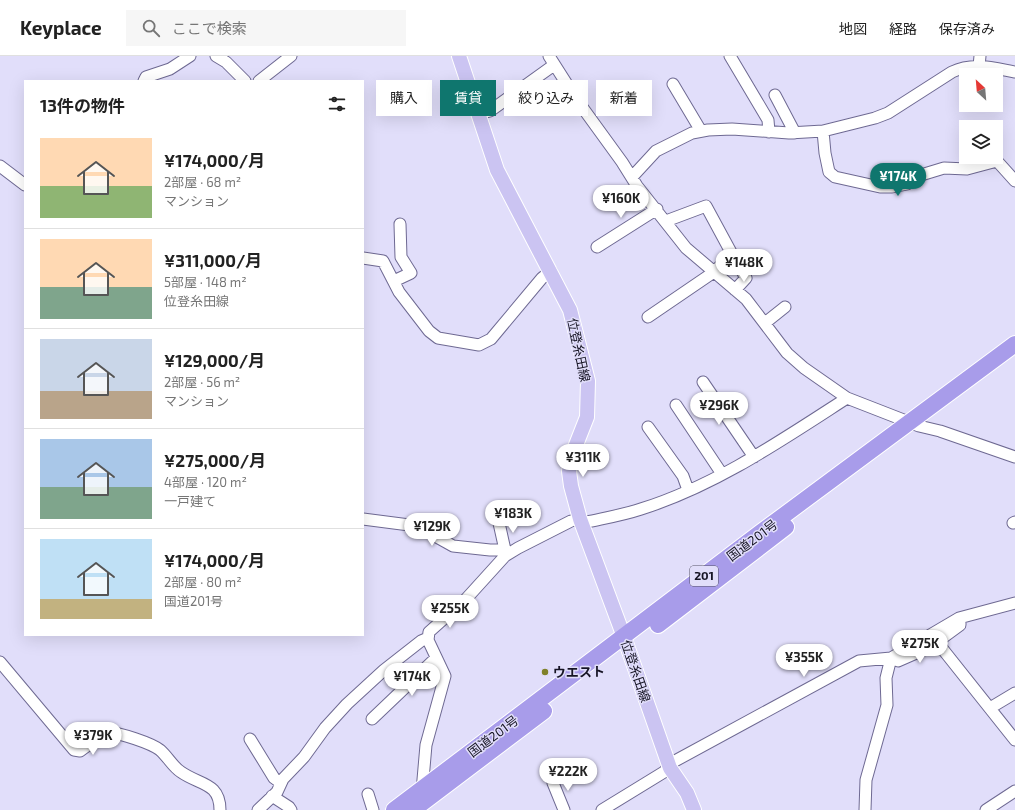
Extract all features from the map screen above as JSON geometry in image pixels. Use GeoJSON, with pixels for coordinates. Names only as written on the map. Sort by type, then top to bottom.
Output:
{"type":"FeatureCollection","features":[{"type":"Feature","properties":{"kind":"highway","name":"国道201号"},"geometry":{"type":"LineString","coordinates":[[415,809],[626,642],[914,424],[1015,344]]}},
{"type":"Feature","properties":{"kind":"highway","name":"国道201号"},"geometry":{"type":"LineString","coordinates":[[914,424],[1015,356]]}},
{"type":"Feature","properties":{"kind":"highway","name":"国道201号"},"geometry":{"type":"LineString","coordinates":[[394,810],[626,642]]}},
{"type":"Feature","properties":{"kind":"main road","name":"位登糸田線"},"geometry":{"type":"LineString","coordinates":[[459,56],[467,80]]}},
{"type":"Feature","properties":{"kind":"main road","name":"位登糸田線"},"geometry":{"type":"LineString","coordinates":[[479,116],[497,170],[570,310],[588,381],[587,417],[572,456],[569,472],[580,519],[626,642],[670,768],[687,793],[694,810]]}},
{"type":"Feature","properties":{"kind":"street"},"geometry":{"type":"LineString","coordinates":[[144,80],[146,77],[178,65],[190,56]]}},
{"type":"Feature","properties":{"kind":"street"},"geometry":{"type":"LineString","coordinates":[[216,56],[226,62],[244,80]]}},
{"type":"Feature","properties":{"kind":"street"},"geometry":{"type":"LineString","coordinates":[[260,80],[291,56]]}},
{"type":"Feature","properties":{"kind":"street"},"geometry":{"type":"LineString","coordinates":[[730,56],[768,120],[769,132]]}},
{"type":"Feature","properties":{"kind":"street"},"geometry":{"type":"LineString","coordinates":[[496,106],[552,61],[577,100],[632,177],[686,248],[746,299],[787,353],[804,368],[847,398],[914,424],[940,431],[1015,457]]}},
{"type":"Feature","properties":{"kind":"street"},"geometry":{"type":"LineString","coordinates":[[632,177],[656,151],[670,142],[700,131],[732,129],[795,133],[823,131],[875,118],[888,113],[952,72],[963,66],[979,61],[1015,72]]}},
{"type":"Feature","properties":{"kind":"street"},"geometry":{"type":"LineString","coordinates":[[673,84],[700,131]]}},
{"type":"Feature","properties":{"kind":"street"},"geometry":{"type":"LineString","coordinates":[[775,95],[795,133]]}},
{"type":"Feature","properties":{"kind":"street"},"geometry":{"type":"LineString","coordinates":[[823,131],[825,153],[829,172],[835,177],[880,187],[892,187],[907,184],[922,175],[944,168],[967,168],[997,162],[1015,181]]}},
{"type":"Feature","properties":{"kind":"street"},"geometry":{"type":"LineString","coordinates":[[0,166],[24,184]]}},
{"type":"Feature","properties":{"kind":"street"},"geometry":{"type":"LineString","coordinates":[[666,221],[706,206],[746,278],[735,290]]}},
{"type":"Feature","properties":{"kind":"street"},"geometry":{"type":"LineString","coordinates":[[597,248],[657,209]]}},
{"type":"Feature","properties":{"kind":"street"},"geometry":{"type":"LineString","coordinates":[[394,281],[410,273],[401,256],[400,224]]}},
{"type":"Feature","properties":{"kind":"street"},"geometry":{"type":"LineString","coordinates":[[648,317],[714,272],[732,254]]}},
{"type":"Feature","properties":{"kind":"street"},"geometry":{"type":"LineString","coordinates":[[364,258],[383,261],[399,292],[429,331],[438,338],[479,345],[491,339],[542,278],[551,271]]}},
{"type":"Feature","properties":{"kind":"street"},"geometry":{"type":"LineString","coordinates":[[765,323],[785,307]]}},
{"type":"Feature","properties":{"kind":"street"},"geometry":{"type":"LineString","coordinates":[[704,382],[754,457]]}},
{"type":"Feature","properties":{"kind":"street"},"geometry":{"type":"LineString","coordinates":[[364,519],[417,526],[453,546],[507,552],[580,519],[587,522],[641,509],[688,490],[754,457],[847,398]]}},
{"type":"Feature","properties":{"kind":"street"},"geometry":{"type":"LineString","coordinates":[[676,405],[722,474]]}},
{"type":"Feature","properties":{"kind":"street"},"geometry":{"type":"LineString","coordinates":[[648,427],[683,476],[688,490]]}},
{"type":"Feature","properties":{"kind":"street"},"geometry":{"type":"LineString","coordinates":[[499,523],[507,552]]}},
{"type":"Feature","properties":{"kind":"street"},"geometry":{"type":"LineString","coordinates":[[415,809],[424,788],[426,745],[445,676],[428,638],[429,632],[466,599],[507,552]]}},
{"type":"Feature","properties":{"kind":"street"},"geometry":{"type":"LineString","coordinates":[[865,810],[866,780],[887,705],[886,678],[891,661],[959,618],[1015,603]]}},
{"type":"Feature","properties":{"kind":"street"},"geometry":{"type":"LineString","coordinates":[[602,810],[670,768],[674,762],[705,744],[859,661],[891,661],[930,647],[960,625],[959,618]]}},
{"type":"Feature","properties":{"kind":"street"},"geometry":{"type":"LineString","coordinates":[[258,810],[277,792],[281,783],[304,758],[325,728],[347,704],[384,670],[421,641],[428,638]]}},
{"type":"Feature","properties":{"kind":"street"},"geometry":{"type":"LineString","coordinates":[[937,642],[1015,740]]}},
{"type":"Feature","properties":{"kind":"street"},"geometry":{"type":"LineString","coordinates":[[372,719],[436,658]]}},
{"type":"Feature","properties":{"kind":"street"},"geometry":{"type":"LineString","coordinates":[[0,662],[74,750],[80,751],[108,732],[150,744],[159,749],[181,772],[206,783],[214,791],[220,801],[220,810]]}},
{"type":"Feature","properties":{"kind":"street"},"geometry":{"type":"LineString","coordinates":[[990,708],[1015,693]]}},
{"type":"Feature","properties":{"kind":"street"},"geometry":{"type":"LineString","coordinates":[[250,739],[274,778],[281,783]]}},
{"type":"Feature","properties":{"kind":"street"},"geometry":{"type":"LineString","coordinates":[[553,783],[564,810]]}},
{"type":"Feature","properties":{"kind":"street"},"geometry":{"type":"LineString","coordinates":[[986,810],[1015,792]]}},
{"type":"Feature","properties":{"kind":"street"},"geometry":{"type":"LineString","coordinates":[[368,794],[373,810]]}},
{"type":"Feature","properties":{"kind":"street"},"geometry":{"type":"LineString","coordinates":[[272,796],[289,807],[291,810]]}},
{"type":"Feature","properties":{"kind":"place","name":"ウエスト"},"geometry":{"type":"Point","coordinates":[545,672]}}]}
